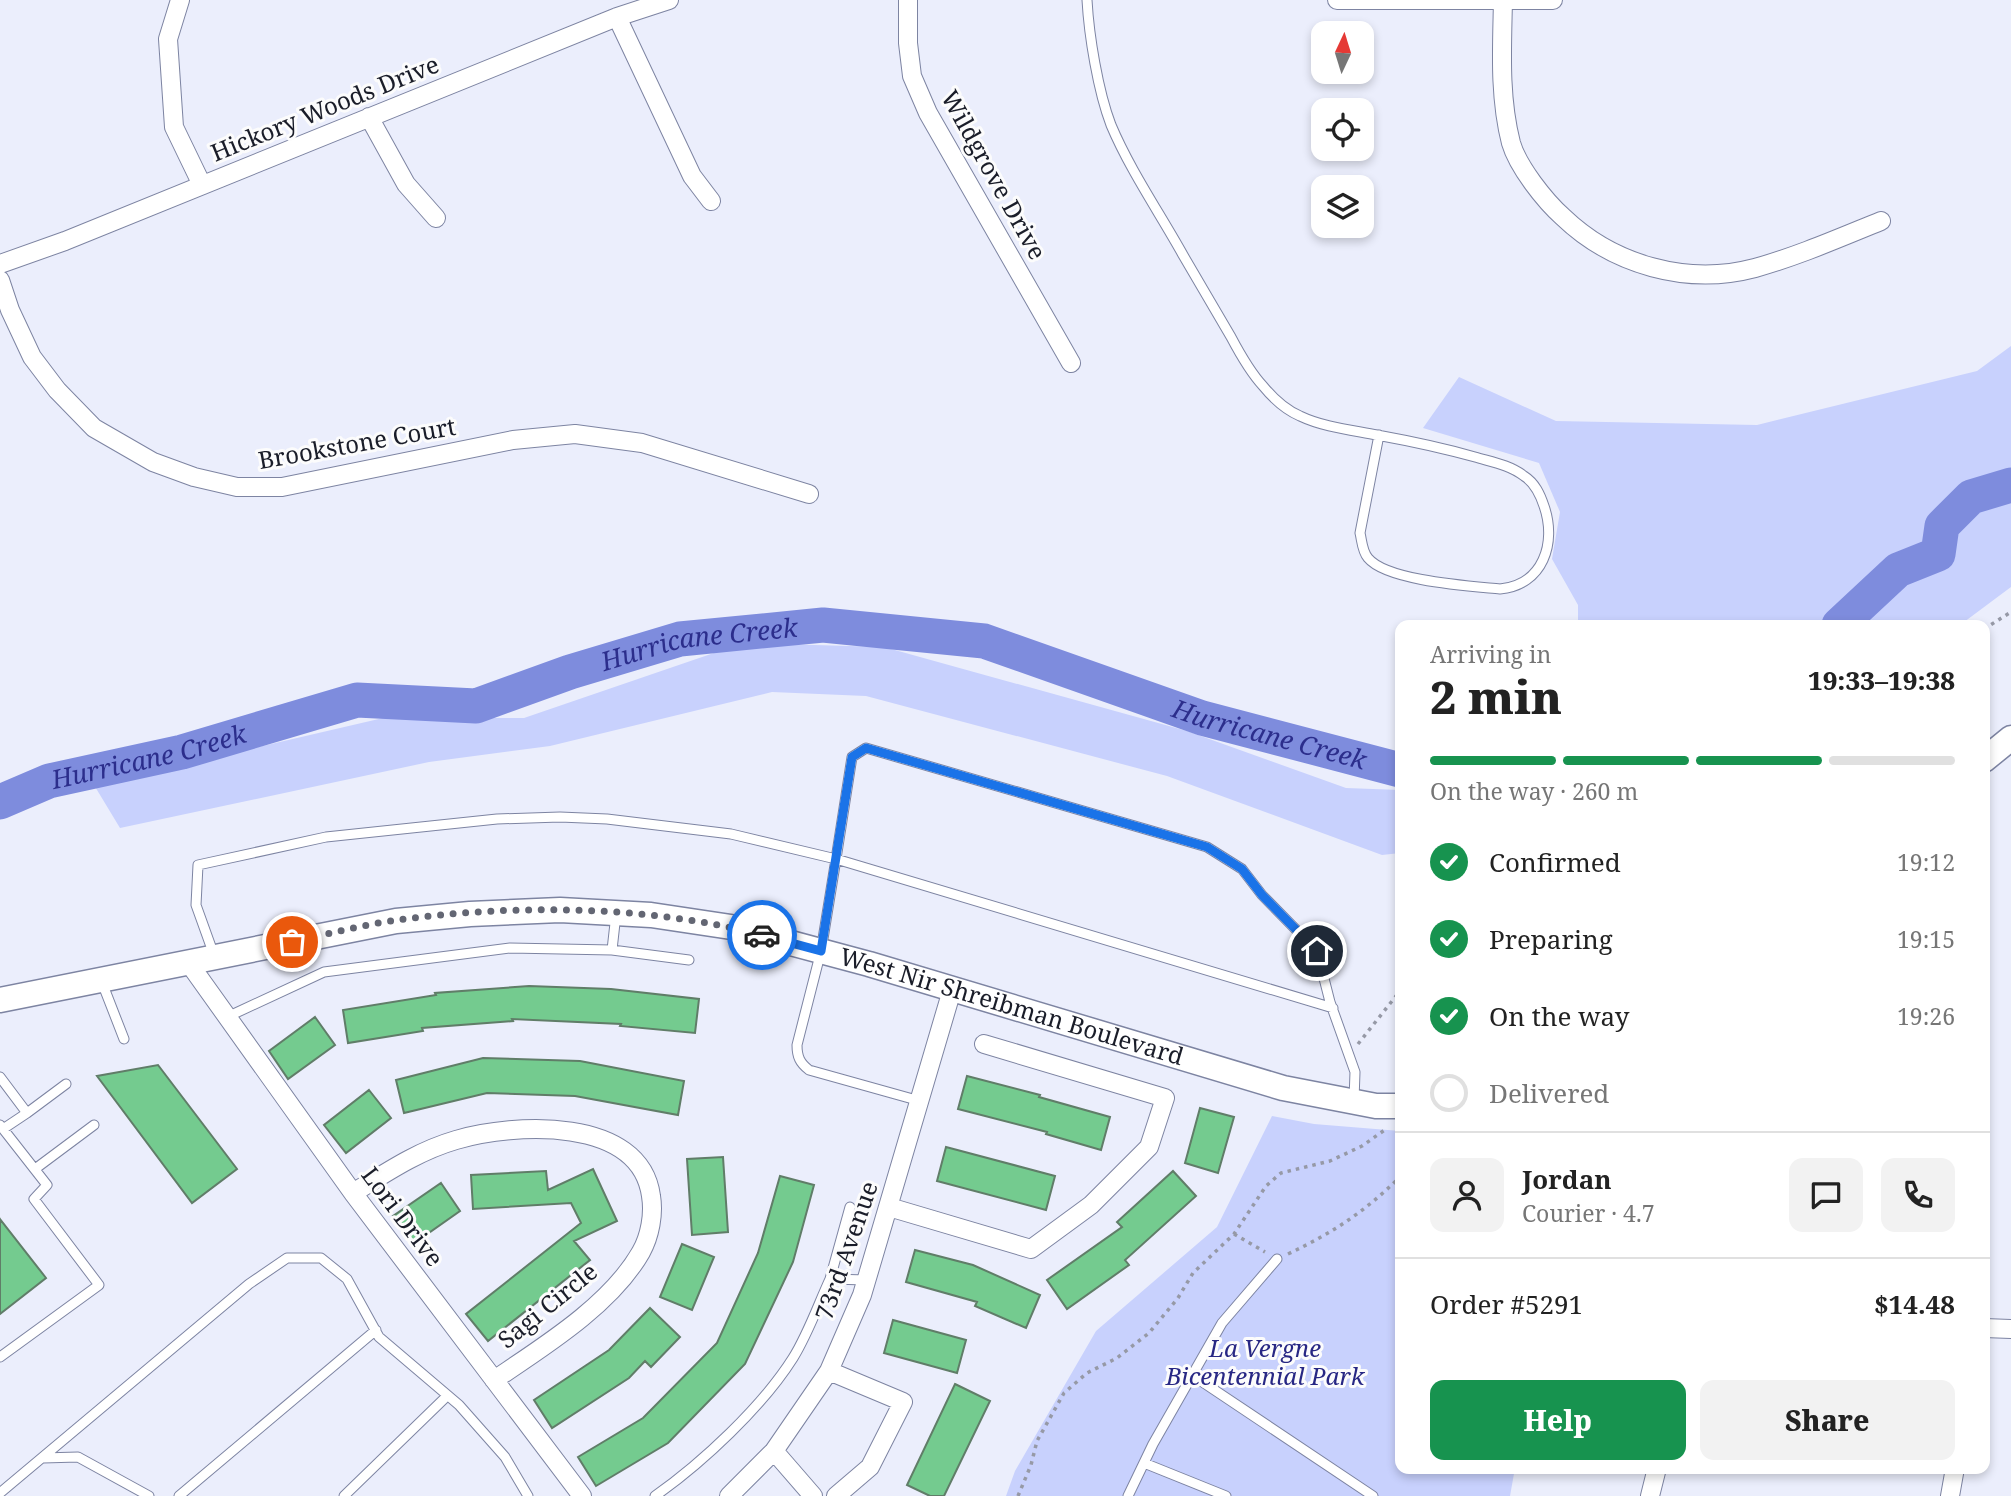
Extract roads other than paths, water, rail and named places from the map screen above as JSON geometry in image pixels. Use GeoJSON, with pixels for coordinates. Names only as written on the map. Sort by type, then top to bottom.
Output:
{"type":"FeatureCollection","features":[{"type":"Feature","properties":{"kind":"main road"},"geometry":{"type":"LineString","coordinates":[[1990,755],[2011,738]]}},
{"type":"Feature","properties":{"kind":"main road","name":"West Nir Shreibman Boulevard"},"geometry":{"type":"LineString","coordinates":[[0,1000],[396,920],[560,910],[651,915],[731,927],[821,951],[1283,1088],[1380,1110]]}},
{"type":"Feature","properties":{"kind":"street"},"geometry":{"type":"LineString","coordinates":[[180,0],[168,39],[174,127],[202,185]]}},
{"type":"Feature","properties":{"kind":"street","name":"Hickory Woods Drive"},"geometry":{"type":"LineString","coordinates":[[0,264],[65,241],[617,16],[669,0]]}},
{"type":"Feature","properties":{"kind":"street","name":"Wildgrove Drive"},"geometry":{"type":"LineString","coordinates":[[908,0],[908,43],[912,76],[928,113],[1071,363]]}},
{"type":"Feature","properties":{"kind":"street"},"geometry":{"type":"LineString","coordinates":[[1337,0],[1553,0]]}},
{"type":"Feature","properties":{"kind":"street"},"geometry":{"type":"LineString","coordinates":[[1503,1],[1501,84],[1512,146],[1549,204],[1575,229],[1602,248],[1667,272],[1710,275],[1754,269],[1881,221]]}},
{"type":"Feature","properties":{"kind":"street"},"geometry":{"type":"LineString","coordinates":[[617,16],[692,176],[710,201]]}},
{"type":"Feature","properties":{"kind":"street"},"geometry":{"type":"LineString","coordinates":[[369,117],[406,184],[436,218]]}},
{"type":"Feature","properties":{"kind":"street","name":"Brookstone Court"},"geometry":{"type":"LineString","coordinates":[[0,280],[10,310],[32,357],[66,400],[94,428],[153,462],[194,477],[237,487],[282,487],[513,440],[575,434],[642,443],[809,494]]}},
{"type":"Feature","properties":{"kind":"street","name":"Lori Drive"},"geometry":{"type":"LineString","coordinates":[[188,962],[353,1193],[582,1496]]}},
{"type":"Feature","properties":{"kind":"street","name":"73rd Avenue"},"geometry":{"type":"LineString","coordinates":[[729,1496],[774,1451],[830,1371],[867,1280],[952,990]]}},
{"type":"Feature","properties":{"kind":"street"},"geometry":{"type":"LineString","coordinates":[[889,1207],[1031,1249],[1091,1205],[1149,1147],[1165,1098],[984,1044]]}},
{"type":"Feature","properties":{"kind":"street","name":"Sagi Circle"},"geometry":{"type":"LineString","coordinates":[[353,1193],[419,1153],[458,1139],[525,1130],[599,1137],[618,1145],[644,1171],[653,1205],[642,1251],[604,1297],[571,1325],[494,1380]]}},
{"type":"Feature","properties":{"kind":"street"},"geometry":{"type":"LineString","coordinates":[[1990,1328],[2011,1329]]}},
{"type":"Feature","properties":{"kind":"street"},"geometry":{"type":"LineString","coordinates":[[830,1371],[903,1402],[870,1467],[836,1496]]}},
{"type":"Feature","properties":{"kind":"street"},"geometry":{"type":"LineString","coordinates":[[774,1451],[813,1496]]}},
{"type":"Feature","properties":{"kind":"street"},"geometry":{"type":"LineString","coordinates":[[1650,1496],[1656,1474]]}},
{"type":"Feature","properties":{"kind":"street"},"geometry":{"type":"LineString","coordinates":[[1950,1496],[1954,1474]]}},
{"type":"Feature","properties":{"kind":"lane"},"geometry":{"type":"LineString","coordinates":[[1087,0],[1095,62],[1111,123],[1128,159],[1247,366],[1280,403],[1299,416],[1325,424],[1379,435],[1447,449],[1512,468],[1527,477],[1537,488],[1549,520],[1550,538],[1536,572],[1525,582],[1512,588],[1500,589],[1411,578],[1380,567],[1368,558],[1362,547],[1360,533],[1379,435]]}},
{"type":"Feature","properties":{"kind":"lane"},"geometry":{"type":"LineString","coordinates":[[920,1101],[809,1070],[801,1064],[797,1055],[797,1045],[821,951],[852,757],[866,748],[1207,847],[1242,869],[1262,895],[1317,951],[1355,1072],[1380,1110]]}},
{"type":"Feature","properties":{"kind":"lane"},"geometry":{"type":"LineString","coordinates":[[214,957],[197,905],[198,864],[326,837],[496,819],[607,819],[731,834],[836,859],[1333,1008]]}},
{"type":"Feature","properties":{"kind":"lane"},"geometry":{"type":"LineString","coordinates":[[612,950],[616,913]]}},
{"type":"Feature","properties":{"kind":"lane"},"geometry":{"type":"LineString","coordinates":[[227,1017],[324,972],[510,948],[612,950],[689,961]]}},
{"type":"Feature","properties":{"kind":"lane"},"geometry":{"type":"LineString","coordinates":[[100,979],[124,1039]]}},
{"type":"Feature","properties":{"kind":"lane"},"geometry":{"type":"LineString","coordinates":[[0,1077],[27,1113]]}},
{"type":"Feature","properties":{"kind":"lane"},"geometry":{"type":"LineString","coordinates":[[0,1357],[99,1285],[34,1199],[47,1185],[1,1127],[27,1113],[66,1084]]}},
{"type":"Feature","properties":{"kind":"lane"},"geometry":{"type":"LineString","coordinates":[[35,1170],[94,1125]]}},
{"type":"Feature","properties":{"kind":"lane"},"geometry":{"type":"LineString","coordinates":[[655,1496],[670,1486],[749,1415],[793,1358],[830,1279],[850,1207]]}},
{"type":"Feature","properties":{"kind":"lane"},"geometry":{"type":"LineString","coordinates":[[2,1487],[43,1458],[249,1284],[287,1258],[321,1258],[347,1279],[379,1337],[459,1405],[505,1457],[528,1496]]}},
{"type":"Feature","properties":{"kind":"lane"},"geometry":{"type":"LineString","coordinates":[[1128,1496],[1222,1323],[1277,1259]]}},
{"type":"Feature","properties":{"kind":"lane"},"geometry":{"type":"LineString","coordinates":[[830,1279],[867,1280]]}},
{"type":"Feature","properties":{"kind":"lane"},"geometry":{"type":"LineString","coordinates":[[179,1496],[376,1330]]}},
{"type":"Feature","properties":{"kind":"lane"},"geometry":{"type":"LineString","coordinates":[[1192,1375],[1373,1496]]}},
{"type":"Feature","properties":{"kind":"lane"},"geometry":{"type":"LineString","coordinates":[[344,1496],[447,1396]]}},
{"type":"Feature","properties":{"kind":"lane"},"geometry":{"type":"LineString","coordinates":[[43,1458],[78,1457],[149,1496]]}},
{"type":"Feature","properties":{"kind":"lane"},"geometry":{"type":"LineString","coordinates":[[1144,1463],[1226,1496]]}},
{"type":"Feature","properties":{"kind":"waterway","name":"Hurricane Creek"},"geometry":{"type":"LineString","coordinates":[[1844,620],[1898,570],[1938,554],[1942,526],[1971,497],[2011,485]]}},
{"type":"Feature","properties":{"kind":"waterway","name":"Hurricane Creek"},"geometry":{"type":"LineString","coordinates":[[0,802],[49,781],[182,752],[357,700],[476,706],[570,672],[680,639],[823,625],[984,641],[1202,718],[1395,769]]}},
{"type":"Feature","properties":{"kind":"park label","name":"La Vergne Bicentennial Park"},"geometry":{"type":"Point","coordinates":[1265,1363]}}]}
